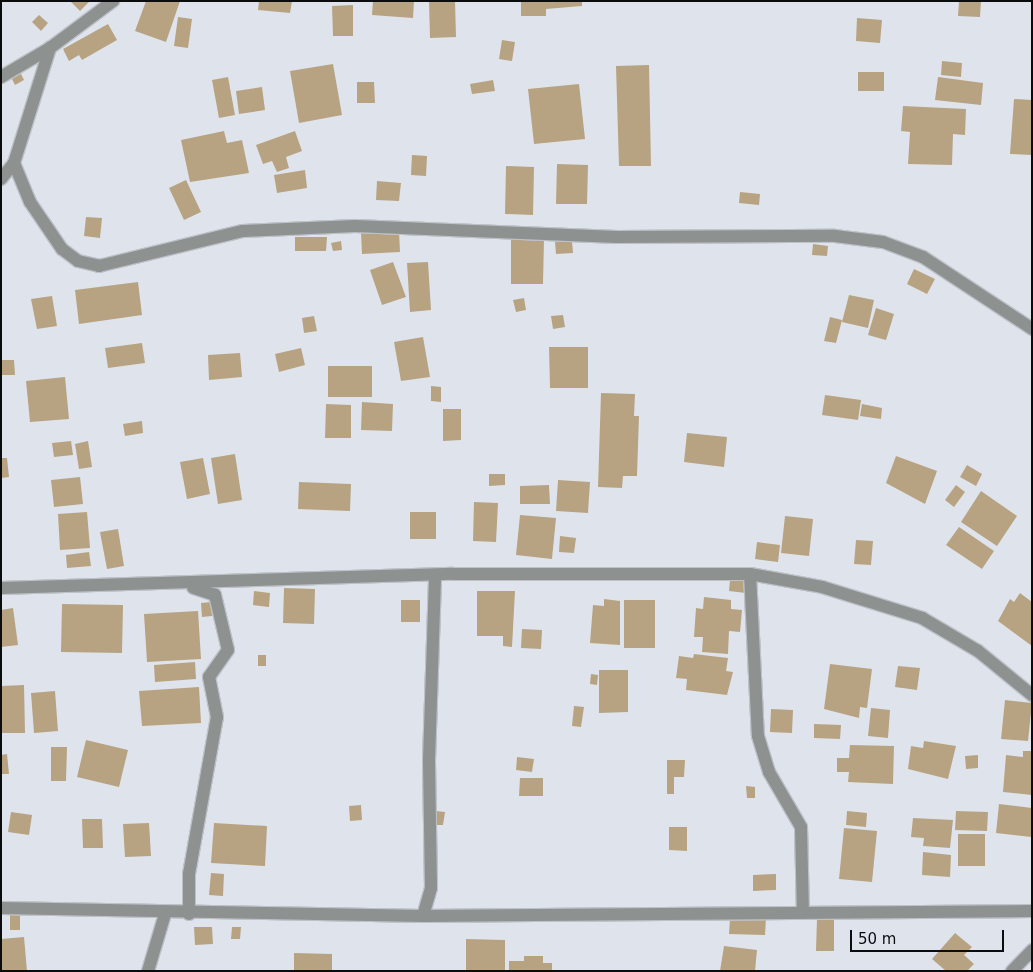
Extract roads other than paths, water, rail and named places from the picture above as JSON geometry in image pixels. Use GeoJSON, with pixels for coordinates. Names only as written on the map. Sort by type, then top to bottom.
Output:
{"type":"FeatureCollection","features":[{"type":"Feature","properties":{"kind":"street"},"geometry":{"type":"LineString","coordinates":[[1,77],[50,48],[113,1]]}},
{"type":"Feature","properties":{"kind":"street"},"geometry":{"type":"LineString","coordinates":[[1,180],[14,163],[50,48]]}},
{"type":"Feature","properties":{"kind":"street"},"geometry":{"type":"LineString","coordinates":[[14,163],[30,202],[62,249],[78,261],[99,266],[243,231],[356,226],[590,237],[835,236],[883,242],[922,257],[1032,329]]}},
{"type":"Feature","properties":{"kind":"street"},"geometry":{"type":"LineString","coordinates":[[750,574],[758,736],[769,772],[801,826],[803,913]]}},
{"type":"Feature","properties":{"kind":"street"},"geometry":{"type":"LineString","coordinates":[[1,588],[434,578],[750,574],[822,586],[922,618],[978,651],[1032,695]]}},
{"type":"Feature","properties":{"kind":"street"},"geometry":{"type":"LineString","coordinates":[[423,916],[431,888],[429,760],[434,578]]}},
{"type":"Feature","properties":{"kind":"street"},"geometry":{"type":"LineString","coordinates":[[182,585],[215,595],[228,650],[209,677],[217,717],[189,874],[189,914]]}},
{"type":"Feature","properties":{"kind":"street"},"geometry":{"type":"LineString","coordinates":[[1,908],[165,914],[423,916],[1032,910]]}},
{"type":"Feature","properties":{"kind":"street"},"geometry":{"type":"LineString","coordinates":[[148,971],[165,914]]}},
{"type":"Feature","properties":{"kind":"street"},"geometry":{"type":"LineString","coordinates":[[1012,971],[1032,950]]}}]}
